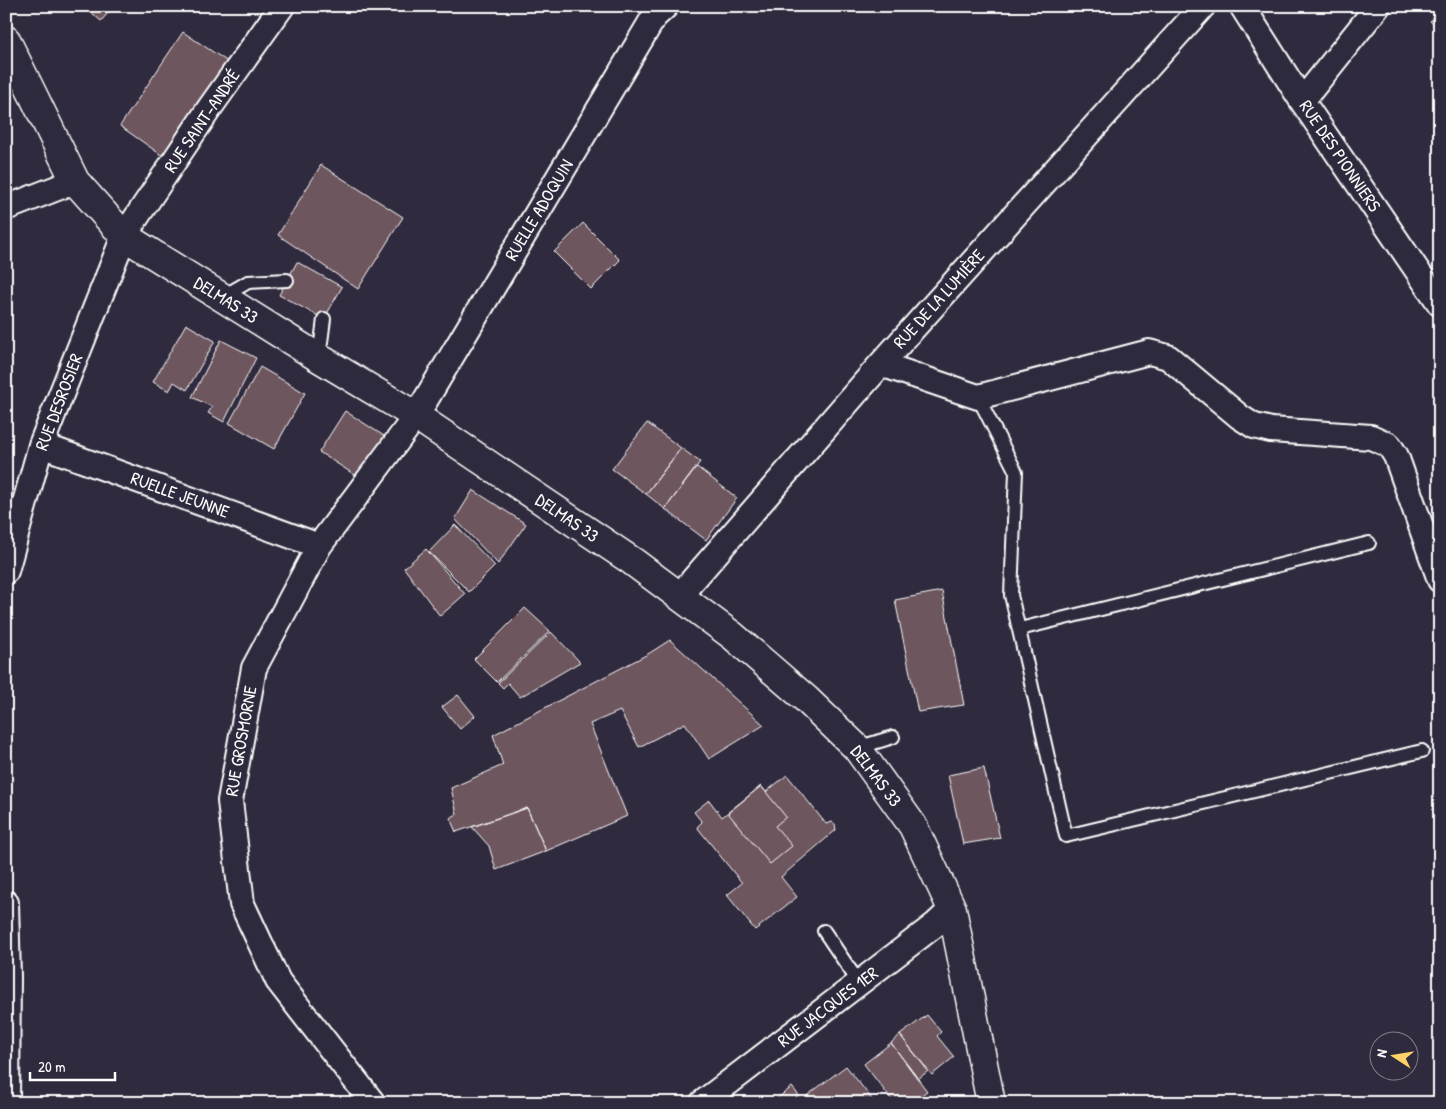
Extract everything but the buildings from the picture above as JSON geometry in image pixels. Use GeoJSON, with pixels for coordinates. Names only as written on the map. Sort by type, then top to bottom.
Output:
{"type":"FeatureCollection","features":[{"type":"Feature","properties":{"kind":"main road","name":"DELMAS 33"},"geometry":{"type":"LineString","coordinates":[[6,40],[75,181],[124,236],[318,358],[416,416],[632,561],[733,636],[806,699],[857,748],[913,826],[952,909],[991,1103]]}},
{"type":"Feature","properties":{"kind":"street","name":"RUE SAINT-ANDRÉ"},"geometry":{"type":"LineString","coordinates":[[124,236],[211,106],[282,6]]}},
{"type":"Feature","properties":{"kind":"street","name":"RUELLE ADOQUIN"},"geometry":{"type":"LineString","coordinates":[[416,416],[654,17],[666,6]]}},
{"type":"Feature","properties":{"kind":"street","name":"RUE DE LA LUMIÈRE"},"geometry":{"type":"LineString","coordinates":[[679,596],[881,364],[1202,6]]}},
{"type":"Feature","properties":{"kind":"street","name":"RUE DES PIONNIERS"},"geometry":{"type":"LineString","coordinates":[[1242,6],[1302,101],[1440,304]]}},
{"type":"Feature","properties":{"kind":"street"},"geometry":{"type":"LineString","coordinates":[[1302,101],[1378,6]]}},
{"type":"Feature","properties":{"kind":"street"},"geometry":{"type":"LineString","coordinates":[[6,205],[11,206],[75,181]]}},
{"type":"Feature","properties":{"kind":"street","name":"RUE DESROSIER"},"geometry":{"type":"LineString","coordinates":[[6,572],[41,444],[124,236]]}},
{"type":"Feature","properties":{"kind":"street"},"geometry":{"type":"LineString","coordinates":[[881,364],[978,397],[1149,352],[1168,358],[1240,417],[1254,426],[1271,430],[1371,436],[1389,446],[1396,456],[1438,572]]}},
{"type":"Feature","properties":{"kind":"street","name":"RUE GROSMORNE"},"geometry":{"type":"LineString","coordinates":[[372,1103],[278,982],[242,904],[230,801],[254,668],[319,546],[416,416]]}},
{"type":"Feature","properties":{"kind":"street","name":"RUELLE JEUNNE"},"geometry":{"type":"LineString","coordinates":[[41,444],[319,546]]}},
{"type":"Feature","properties":{"kind":"street"},"geometry":{"type":"LineString","coordinates":[[6,903],[7,1103]]}},
{"type":"Feature","properties":{"kind":"street","name":"RUE JACQUES 1ER"},"geometry":{"type":"LineString","coordinates":[[702,1103],[936,924],[952,909]]}},
{"type":"Feature","properties":{"kind":"lane"},"geometry":{"type":"LineString","coordinates":[[222,297],[248,282],[287,280]]}},
{"type":"Feature","properties":{"kind":"lane"},"geometry":{"type":"LineString","coordinates":[[318,358],[324,319]]}},
{"type":"Feature","properties":{"kind":"lane"},"geometry":{"type":"LineString","coordinates":[[978,397],[1016,472],[1011,594],[1066,836],[1422,751]]}},
{"type":"Feature","properties":{"kind":"lane"},"geometry":{"type":"LineString","coordinates":[[1020,629],[1369,543]]}},
{"type":"Feature","properties":{"kind":"lane"},"geometry":{"type":"LineString","coordinates":[[857,748],[893,737]]}},
{"type":"Feature","properties":{"kind":"lane"},"geometry":{"type":"LineString","coordinates":[[824,931],[859,983]]}}]}
